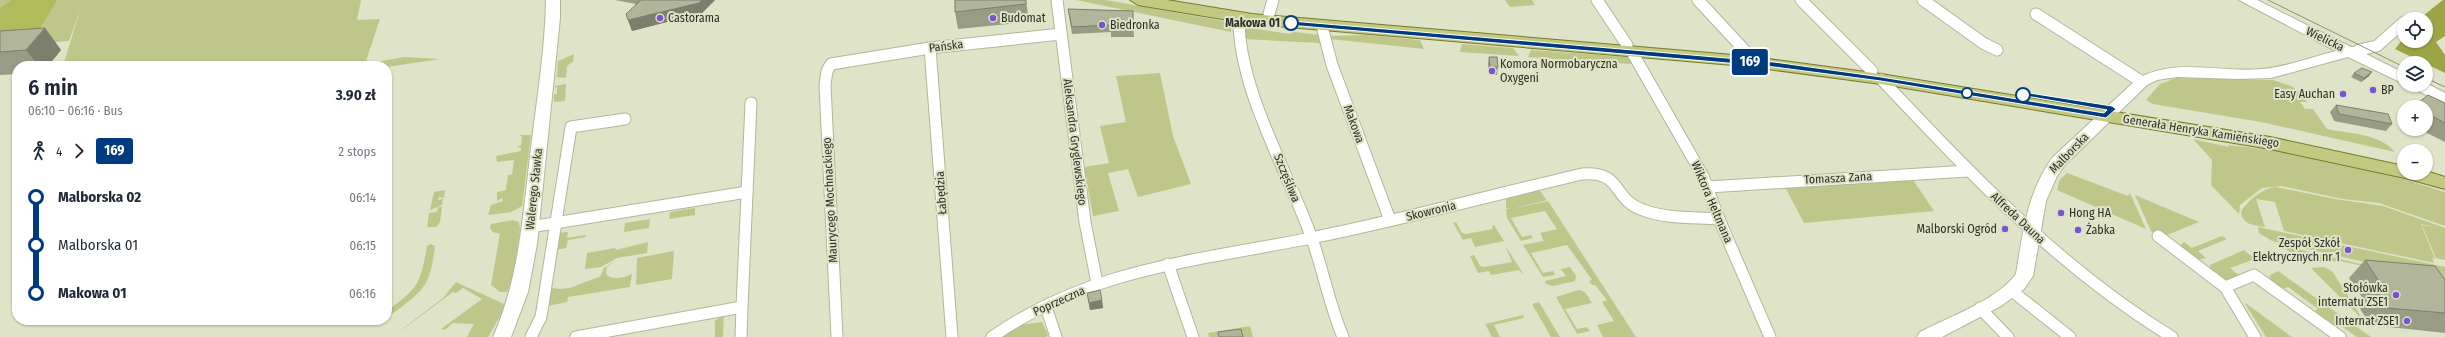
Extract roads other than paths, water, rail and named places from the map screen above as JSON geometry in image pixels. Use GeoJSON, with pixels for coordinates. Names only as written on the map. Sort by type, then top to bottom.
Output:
{"type":"FeatureCollection","features":[{"type":"Feature","properties":{"kind":"main road","name":"Generała Henryka Kamieńskiego"},"geometry":{"type":"LineString","coordinates":[[1138,0],[1239,18],[1322,26],[1749,55],[2109,112],[2260,133],[2397,162]]}},
{"type":"Feature","properties":{"kind":"main road","name":"Generała Henryka Kamieńskiego"},"geometry":{"type":"LineString","coordinates":[[1176,0],[1271,7],[1380,25],[1630,48],[1877,75]]}},
{"type":"Feature","properties":{"kind":"main road","name":"Generała Henryka Kamieńskiego"},"geometry":{"type":"LineString","coordinates":[[2109,112],[2292,146],[2397,170]]}},
{"type":"Feature","properties":{"kind":"main road"},"geometry":{"type":"LineString","coordinates":[[2433,172],[2445,175]]}},
{"type":"Feature","properties":{"kind":"main road"},"geometry":{"type":"LineString","coordinates":[[2433,180],[2445,183]]}},
{"type":"Feature","properties":{"kind":"street","name":"Walerego Sławka"},"geometry":{"type":"LineString","coordinates":[[544,0],[551,37]]}},
{"type":"Feature","properties":{"kind":"street","name":"Walerego Sławka"},"geometry":{"type":"LineString","coordinates":[[502,337],[521,290],[530,227],[551,37],[552,0]]}},
{"type":"Feature","properties":{"kind":"street","name":"Aleksandra Gryglewskiego"},"geometry":{"type":"LineString","coordinates":[[1057,0],[1085,222],[1097,283]]}},
{"type":"Feature","properties":{"kind":"street","name":"Wiktora Heltmana"},"geometry":{"type":"LineString","coordinates":[[1596,0],[1630,48],[1708,187],[1719,219],[1770,337]]}},
{"type":"Feature","properties":{"kind":"street"},"geometry":{"type":"LineString","coordinates":[[1698,0],[1749,55]]}},
{"type":"Feature","properties":{"kind":"street","name":"Alfreda Dauna"},"geometry":{"type":"LineString","coordinates":[[1802,0],[1877,75],[1968,171],[2032,233],[2144,320],[2172,337]]}},
{"type":"Feature","properties":{"kind":"street"},"geometry":{"type":"LineString","coordinates":[[1923,0],[1983,43],[1997,50]]}},
{"type":"Feature","properties":{"kind":"street","name":"Wielicka"},"geometry":{"type":"LineString","coordinates":[[2246,0],[2354,51],[2397,69]]}},
{"type":"Feature","properties":{"kind":"street","name":"Wielicka"},"geometry":{"type":"LineString","coordinates":[[2256,0],[2397,75]]}},
{"type":"Feature","properties":{"kind":"street"},"geometry":{"type":"LineString","coordinates":[[2036,14],[2142,82]]}},
{"type":"Feature","properties":{"kind":"street","name":"Szczęśliwa"},"geometry":{"type":"LineString","coordinates":[[1239,18],[1238,36],[1253,89],[1312,238],[1343,337]]}},
{"type":"Feature","properties":{"kind":"street","name":"Makowa"},"geometry":{"type":"LineString","coordinates":[[1322,26],[1332,65],[1390,220]]}},
{"type":"Feature","properties":{"kind":"street"},"geometry":{"type":"LineString","coordinates":[[2354,51],[2378,46],[2397,29]]}},
{"type":"Feature","properties":{"kind":"street","name":"Pańska"},"geometry":{"type":"LineString","coordinates":[[832,64],[854,59],[930,48],[1061,34]]}},
{"type":"Feature","properties":{"kind":"street","name":"Łabędzia"},"geometry":{"type":"LineString","coordinates":[[930,48],[952,337]]}},
{"type":"Feature","properties":{"kind":"street","name":"Malborska"},"geometry":{"type":"LineString","coordinates":[[1926,337],[2012,291],[2024,276],[2040,193],[2047,176],[2109,112],[2142,82],[2157,75],[2172,72],[2244,74],[2271,73],[2354,51]]}},
{"type":"Feature","properties":{"kind":"street","name":"Maurycego Mochnackiego"},"geometry":{"type":"LineString","coordinates":[[832,64],[827,71],[825,85],[837,337]]}},
{"type":"Feature","properties":{"kind":"street"},"geometry":{"type":"LineString","coordinates":[[2433,86],[2445,92]]}},
{"type":"Feature","properties":{"kind":"street"},"geometry":{"type":"LineString","coordinates":[[2431,92],[2445,99]]}},
{"type":"Feature","properties":{"kind":"street"},"geometry":{"type":"LineString","coordinates":[[741,337],[751,103]]}},
{"type":"Feature","properties":{"kind":"street"},"geometry":{"type":"LineString","coordinates":[[531,337],[541,317],[571,127],[625,119]]}},
{"type":"Feature","properties":{"kind":"street","name":"Tomasza Zana"},"geometry":{"type":"LineString","coordinates":[[1708,187],[1968,171]]}},
{"type":"Feature","properties":{"kind":"street","name":"Skowronia"},"geometry":{"type":"LineString","coordinates":[[1129,273],[1168,264],[1312,238],[1593,172],[1600,172],[1613,180],[1629,202],[1641,210],[1719,219]]}},
{"type":"Feature","properties":{"kind":"street"},"geometry":{"type":"LineString","coordinates":[[530,227],[747,192]]}},
{"type":"Feature","properties":{"kind":"street"},"geometry":{"type":"LineString","coordinates":[[2158,236],[2225,287],[2255,337]]}},
{"type":"Feature","properties":{"kind":"street"},"geometry":{"type":"LineString","coordinates":[[1168,264],[1192,337]]}},
{"type":"Feature","properties":{"kind":"street","name":"Poprzeczna"},"geometry":{"type":"LineString","coordinates":[[992,337],[1015,322],[1097,283],[1129,273]]}},
{"type":"Feature","properties":{"kind":"street"},"geometry":{"type":"LineString","coordinates":[[2225,287],[2254,275],[2340,337]]}},
{"type":"Feature","properties":{"kind":"street"},"geometry":{"type":"LineString","coordinates":[[2012,291],[2070,337]]}},
{"type":"Feature","properties":{"kind":"street"},"geometry":{"type":"LineString","coordinates":[[576,337],[742,307]]}},
{"type":"Feature","properties":{"kind":"street"},"geometry":{"type":"LineString","coordinates":[[1046,307],[1056,337]]}},
{"type":"Feature","properties":{"kind":"street"},"geometry":{"type":"LineString","coordinates":[[1980,308],[2008,337]]}},
{"type":"Feature","properties":{"kind":"tram line"},"geometry":{"type":"LineString","coordinates":[[2268,0],[2397,64]]}},
{"type":"Feature","properties":{"kind":"tram line"},"geometry":{"type":"LineString","coordinates":[[2433,81],[2445,87]]}},
{"type":"Feature","properties":{"kind":"place","name":"Castorama"},"geometry":{"type":"Point","coordinates":[660,18]}},
{"type":"Feature","properties":{"kind":"place","name":"Budomat"},"geometry":{"type":"Point","coordinates":[993,18]}},
{"type":"Feature","properties":{"kind":"place","name":"Makowa 01"},"geometry":{"type":"Point","coordinates":[1291,23]}},
{"type":"Feature","properties":{"kind":"place","name":"Biedronka"},"geometry":{"type":"Point","coordinates":[1102,25]}},
{"type":"Feature","properties":{"kind":"place","name":"Komora Normobaryczna Oxygeni"},"geometry":{"type":"Point","coordinates":[1492,71]}},
{"type":"Feature","properties":{"kind":"place","name":"BP"},"geometry":{"type":"Point","coordinates":[2373,90]}},
{"type":"Feature","properties":{"kind":"place","name":"Easy Auchan"},"geometry":{"type":"Point","coordinates":[2343,94]}},
{"type":"Feature","properties":{"kind":"place","name":"Hong HA"},"geometry":{"type":"Point","coordinates":[2061,213]}},
{"type":"Feature","properties":{"kind":"place","name":"Malborski Ogród"},"geometry":{"type":"Point","coordinates":[2005,229]}},
{"type":"Feature","properties":{"kind":"place","name":"Żabka"},"geometry":{"type":"Point","coordinates":[2078,230]}},
{"type":"Feature","properties":{"kind":"place","name":"Zespół Szkół Elektrycznych nr 1"},"geometry":{"type":"Point","coordinates":[2348,250]}},
{"type":"Feature","properties":{"kind":"place","name":"Stołówka internatu ZSE1"},"geometry":{"type":"Point","coordinates":[2396,295]}},
{"type":"Feature","properties":{"kind":"place","name":"Internat ZSE1"},"geometry":{"type":"Point","coordinates":[2407,321]}}]}
